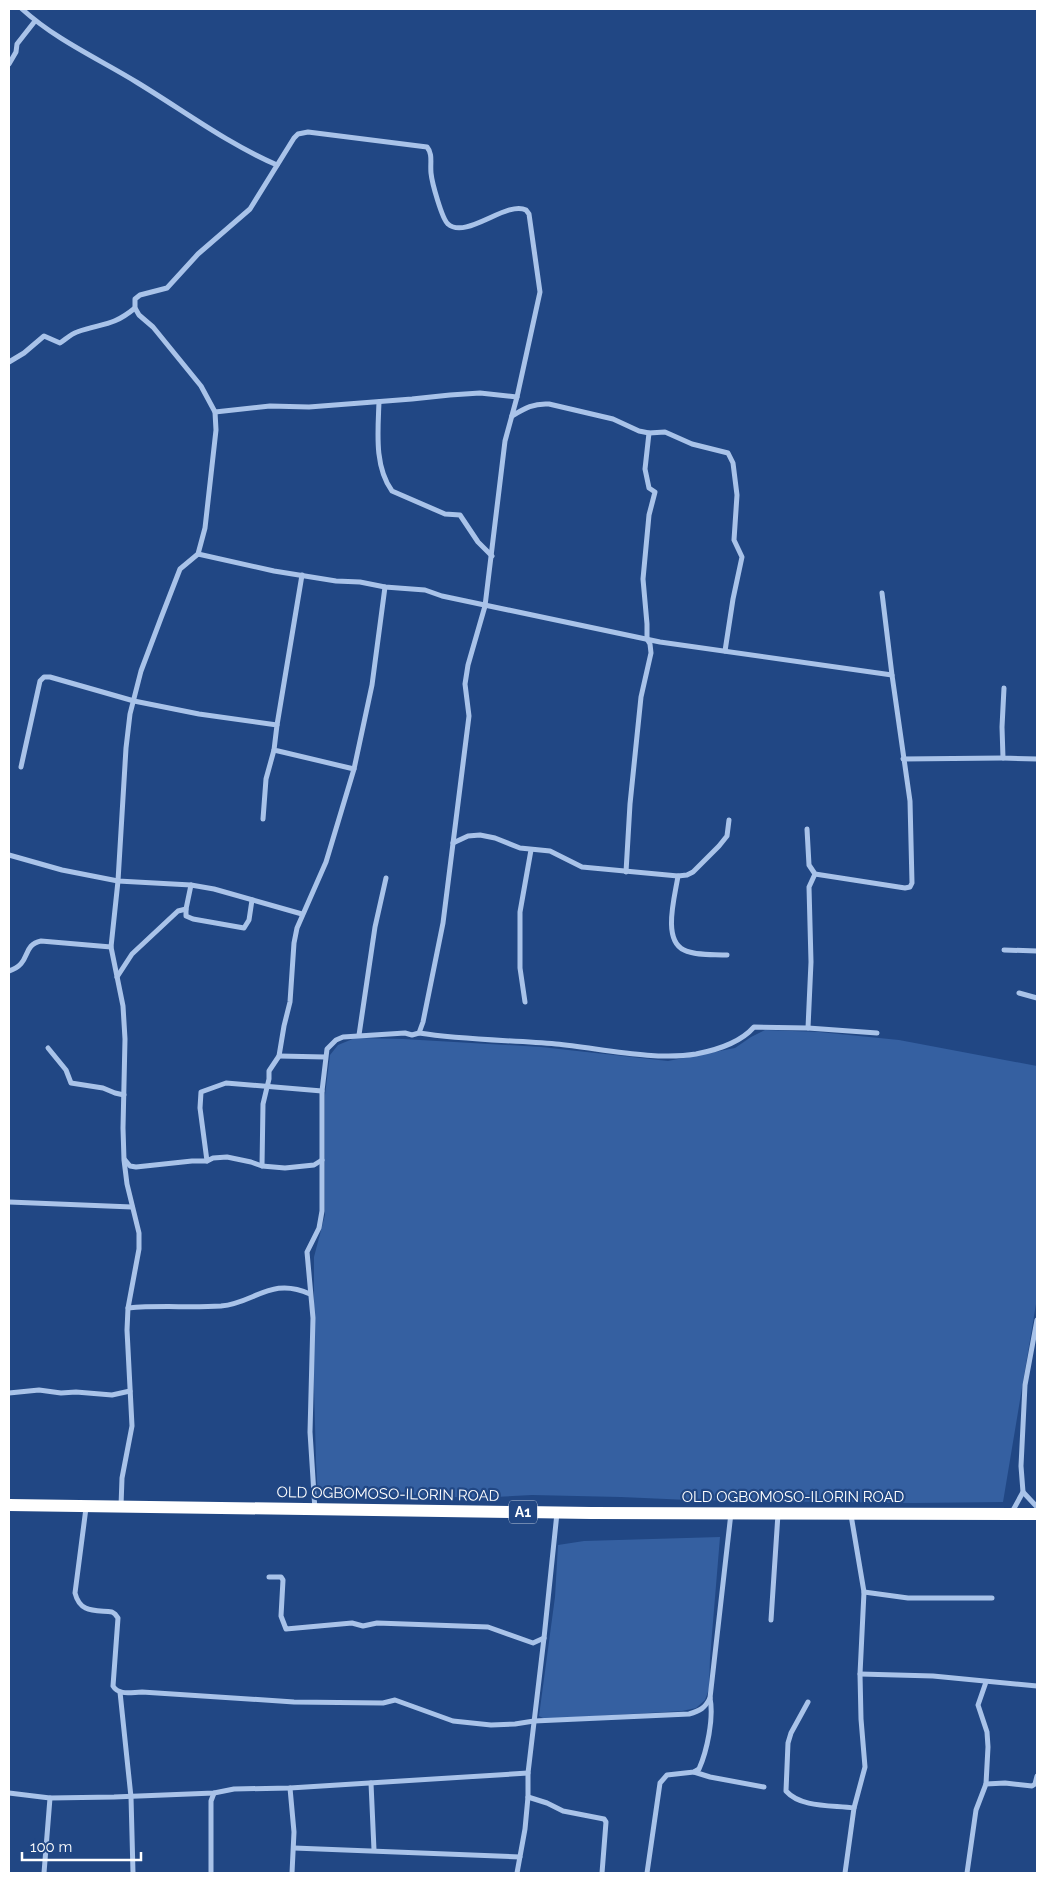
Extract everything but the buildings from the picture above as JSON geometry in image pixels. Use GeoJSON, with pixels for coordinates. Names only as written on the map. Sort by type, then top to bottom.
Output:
{"type":"FeatureCollection","features":[{"type":"Feature","properties":{"kind":"highway","name":"OLD OGBOMOSO-ILORIN ROAD"},"geometry":{"type":"LineString","coordinates":[[9,1505],[315,1510],[1037,1514]]}},
{"type":"Feature","properties":{"kind":"street"},"geometry":{"type":"LineString","coordinates":[[22,9],[77,48],[136,81],[252,155],[277,165]]}},
{"type":"Feature","properties":{"kind":"street"},"geometry":{"type":"LineString","coordinates":[[9,64],[16,52],[17,44],[35,20]]}},
{"type":"Feature","properties":{"kind":"street"},"geometry":{"type":"LineString","coordinates":[[9,362],[24,353],[44,336],[60,343],[76,332],[107,325],[124,317],[134,308],[135,299],[140,295],[162,290],[172,284],[198,254],[250,208],[294,138],[304,132],[421,145],[429,149],[431,173],[443,214],[450,225],[458,228],[516,208],[526,210],[529,214],[540,292],[505,441],[485,606],[468,665],[466,684],[469,716],[443,923],[419,1033]]}},
{"type":"Feature","properties":{"kind":"street"},"geometry":{"type":"LineString","coordinates":[[121,1506],[122,1478],[132,1433],[127,1330],[128,1308],[139,1249],[139,1233],[127,1184],[124,1160],[125,1031],[123,1006],[111,948],[118,881],[126,748],[134,701],[142,671],[175,578],[180,569],[198,554],[205,528],[216,430],[215,412],[201,386],[154,327],[139,315],[134,308]]}},
{"type":"Feature","properties":{"kind":"street"},"geometry":{"type":"LineString","coordinates":[[215,412],[270,406],[309,407],[480,394],[517,396]]}},
{"type":"Feature","properties":{"kind":"street"},"geometry":{"type":"LineString","coordinates":[[379,402],[379,453],[383,472],[392,491],[445,514],[460,515],[478,542],[492,556]]}},
{"type":"Feature","properties":{"kind":"street"},"geometry":{"type":"LineString","coordinates":[[512,416],[525,407],[538,403],[549,404],[613,420],[649,433],[665,432],[692,444],[728,453],[732,458],[737,495],[733,535],[742,557],[724,651]]}},
{"type":"Feature","properties":{"kind":"street"},"geometry":{"type":"LineString","coordinates":[[626,872],[630,804],[641,696],[651,653],[650,644],[647,639],[643,579],[649,515],[655,492],[649,488],[645,469],[649,433]]}},
{"type":"Feature","properties":{"kind":"street"},"geometry":{"type":"LineString","coordinates":[[198,554],[274,571],[336,581],[424,590],[485,606],[647,639],[892,675]]}},
{"type":"Feature","properties":{"kind":"street"},"geometry":{"type":"LineString","coordinates":[[263,819],[266,780],[274,750],[302,575]]}},
{"type":"Feature","properties":{"kind":"street"},"geometry":{"type":"LineString","coordinates":[[262,1166],[263,1104],[269,1072],[279,1056],[290,1002],[294,943],[302,914],[326,862],[354,769],[372,686],[385,587]]}},
{"type":"Feature","properties":{"kind":"street"},"geometry":{"type":"LineString","coordinates":[[807,829],[808,865],[814,874],[905,888],[910,887],[912,883],[910,808],[882,593]]}},
{"type":"Feature","properties":{"kind":"street"},"geometry":{"type":"LineString","coordinates":[[21,767],[40,680],[44,677],[50,677],[134,701],[199,714],[277,725]]}},
{"type":"Feature","properties":{"kind":"street"},"geometry":{"type":"LineString","coordinates":[[1003,758],[1004,688]]}},
{"type":"Feature","properties":{"kind":"street"},"geometry":{"type":"LineString","coordinates":[[274,750],[354,769]]}},
{"type":"Feature","properties":{"kind":"street"},"geometry":{"type":"LineString","coordinates":[[903,759],[1037,759]]}},
{"type":"Feature","properties":{"kind":"street"},"geometry":{"type":"LineString","coordinates":[[453,843],[468,836],[480,835],[495,838],[520,848],[550,852],[582,867],[678,876],[693,872],[719,846],[727,836],[729,820]]}},
{"type":"Feature","properties":{"kind":"street"},"geometry":{"type":"LineString","coordinates":[[525,1002],[520,968],[520,912],[531,850]]}},
{"type":"Feature","properties":{"kind":"street"},"geometry":{"type":"LineString","coordinates":[[9,855],[62,870],[118,881],[191,885],[214,889],[302,914]]}},
{"type":"Feature","properties":{"kind":"street"},"geometry":{"type":"LineString","coordinates":[[808,1028],[811,962],[809,887],[814,874]]}},
{"type":"Feature","properties":{"kind":"street"},"geometry":{"type":"LineString","coordinates":[[678,876],[671,924],[671,935],[675,943],[682,950],[727,956]]}},
{"type":"Feature","properties":{"kind":"street"},"geometry":{"type":"LineString","coordinates":[[359,1035],[375,927],[386,878]]}},
{"type":"Feature","properties":{"kind":"street"},"geometry":{"type":"LineString","coordinates":[[191,885],[186,916],[192,919],[244,928],[249,920],[252,900]]}},
{"type":"Feature","properties":{"kind":"street"},"geometry":{"type":"LineString","coordinates":[[117,978],[132,954],[178,911],[186,909]]}},
{"type":"Feature","properties":{"kind":"street"},"geometry":{"type":"LineString","coordinates":[[9,971],[18,968],[23,963],[29,948],[34,943],[41,941],[111,948]]}},
{"type":"Feature","properties":{"kind":"street"},"geometry":{"type":"LineString","coordinates":[[1004,950],[1037,951]]}},
{"type":"Feature","properties":{"kind":"street"},"geometry":{"type":"LineString","coordinates":[[1019,992],[1037,998]]}},
{"type":"Feature","properties":{"kind":"street"},"geometry":{"type":"LineString","coordinates":[[315,1510],[310,1432],[313,1318],[307,1252],[319,1228],[322,1211],[322,1091],[327,1049],[336,1040],[359,1035],[405,1033],[412,1035],[419,1033],[649,1054],[683,1055],[697,1054],[729,1044],[746,1036],[754,1027],[808,1028],[877,1033]]}},
{"type":"Feature","properties":{"kind":"street"},"geometry":{"type":"LineString","coordinates":[[48,1048],[66,1070],[71,1083],[103,1088],[115,1093],[124,1094]]}},
{"type":"Feature","properties":{"kind":"street"},"geometry":{"type":"LineString","coordinates":[[279,1056],[325,1057]]}},
{"type":"Feature","properties":{"kind":"street"},"geometry":{"type":"LineString","coordinates":[[207,1161],[200,1108],[201,1092],[226,1083],[267,1088],[322,1091]]}},
{"type":"Feature","properties":{"kind":"street"},"geometry":{"type":"LineString","coordinates":[[124,1160],[130,1166],[136,1168],[207,1161],[213,1158],[227,1157],[262,1166],[285,1168],[314,1165],[322,1160]]}},
{"type":"Feature","properties":{"kind":"street"},"geometry":{"type":"LineString","coordinates":[[9,1202],[132,1207]]}},
{"type":"Feature","properties":{"kind":"street"},"geometry":{"type":"LineString","coordinates":[[128,1308],[222,1306],[235,1304],[255,1294],[276,1289],[295,1288],[310,1294]]}},
{"type":"Feature","properties":{"kind":"street"},"geometry":{"type":"LineString","coordinates":[[1010,1514],[1022,1492],[1020,1466],[1025,1386],[1037,1320]]}},
{"type":"Feature","properties":{"kind":"street"},"geometry":{"type":"LineString","coordinates":[[9,1393],[39,1390],[112,1395],[130,1390]]}},
{"type":"Feature","properties":{"kind":"street"},"geometry":{"type":"LineString","coordinates":[[1022,1492],[1037,1507]]}},
{"type":"Feature","properties":{"kind":"street"},"geometry":{"type":"LineString","coordinates":[[87,1506],[75,1594],[78,1603],[85,1609],[112,1612],[118,1618],[113,1686],[120,1692],[294,1702],[383,1703],[395,1700],[453,1721],[491,1725],[534,1721],[689,1714],[699,1711],[706,1706],[710,1698]]}},
{"type":"Feature","properties":{"kind":"street"},"geometry":{"type":"LineString","coordinates":[[517,1873],[528,1797],[528,1773],[557,1512]]}},
{"type":"Feature","properties":{"kind":"street"},"geometry":{"type":"LineString","coordinates":[[694,1772],[699,1769],[704,1759],[712,1709],[710,1698],[731,1513]]}},
{"type":"Feature","properties":{"kind":"street"},"geometry":{"type":"LineString","coordinates":[[770,1620],[778,1514]]}},
{"type":"Feature","properties":{"kind":"street"},"geometry":{"type":"LineString","coordinates":[[845,1873],[854,1808],[865,1767],[860,1674],[864,1592],[851,1514]]}},
{"type":"Feature","properties":{"kind":"street"},"geometry":{"type":"LineString","coordinates":[[269,1577],[281,1576],[281,1616],[286,1629],[352,1623],[363,1626],[377,1624],[463,1625],[495,1629],[533,1643],[544,1638]]}},
{"type":"Feature","properties":{"kind":"street"},"geometry":{"type":"LineString","coordinates":[[864,1592],[908,1598],[992,1598]]}},
{"type":"Feature","properties":{"kind":"street"},"geometry":{"type":"LineString","coordinates":[[860,1674],[934,1676],[1037,1686]]}},
{"type":"Feature","properties":{"kind":"street"},"geometry":{"type":"LineString","coordinates":[[967,1873],[976,1810],[986,1784],[987,1732],[978,1705],[986,1682]]}},
{"type":"Feature","properties":{"kind":"street"},"geometry":{"type":"LineString","coordinates":[[120,1692],[131,1796],[133,1873]]}},
{"type":"Feature","properties":{"kind":"street"},"geometry":{"type":"LineString","coordinates":[[808,1702],[791,1733],[788,1743],[786,1791],[791,1797],[800,1802],[854,1808]]}},
{"type":"Feature","properties":{"kind":"street"},"geometry":{"type":"LineString","coordinates":[[647,1873],[660,1783],[667,1775],[694,1772],[710,1777],[764,1787]]}},
{"type":"Feature","properties":{"kind":"street"},"geometry":{"type":"LineString","coordinates":[[9,1793],[50,1798],[214,1793],[234,1789],[290,1788],[528,1773]]}},
{"type":"Feature","properties":{"kind":"street"},"geometry":{"type":"LineString","coordinates":[[986,1784],[1006,1783],[1032,1786],[1035,1784],[1037,1776]]}},
{"type":"Feature","properties":{"kind":"street"},"geometry":{"type":"LineString","coordinates":[[371,1783],[374,1850]]}},
{"type":"Feature","properties":{"kind":"street"},"geometry":{"type":"LineString","coordinates":[[290,1788],[294,1848],[292,1873]]}},
{"type":"Feature","properties":{"kind":"street"},"geometry":{"type":"LineString","coordinates":[[211,1873],[211,1800],[214,1793]]}},
{"type":"Feature","properties":{"kind":"street"},"geometry":{"type":"LineString","coordinates":[[528,1797],[563,1811],[604,1819],[606,1822],[602,1873]]}},
{"type":"Feature","properties":{"kind":"street"},"geometry":{"type":"LineString","coordinates":[[44,1873],[50,1798]]}},
{"type":"Feature","properties":{"kind":"street"},"geometry":{"type":"LineString","coordinates":[[294,1848],[520,1856]]}},
{"type":"Feature","properties":{"kind":"shaded area"},"geometry":{"type":"Polygon","coordinates":[[[765,1030],[819,1032],[899,1040],[1037,1066],[1037,1298],[1003,1502],[913,1503],[689,1500],[532,1495],[474,1498],[381,1493],[318,1497],[314,1387],[314,1257],[325,1215],[325,1095],[330,1055],[338,1045],[355,1038],[403,1039],[541,1047],[668,1061],[735,1048],[765,1030]]]}},
{"type":"Feature","properties":{"kind":"shaded area"},"geometry":{"type":"Polygon","coordinates":[[[720,1537],[709,1689],[705,1700],[696,1708],[682,1711],[545,1719],[539,1716],[555,1597],[558,1545],[584,1541],[720,1537]]]}}]}
